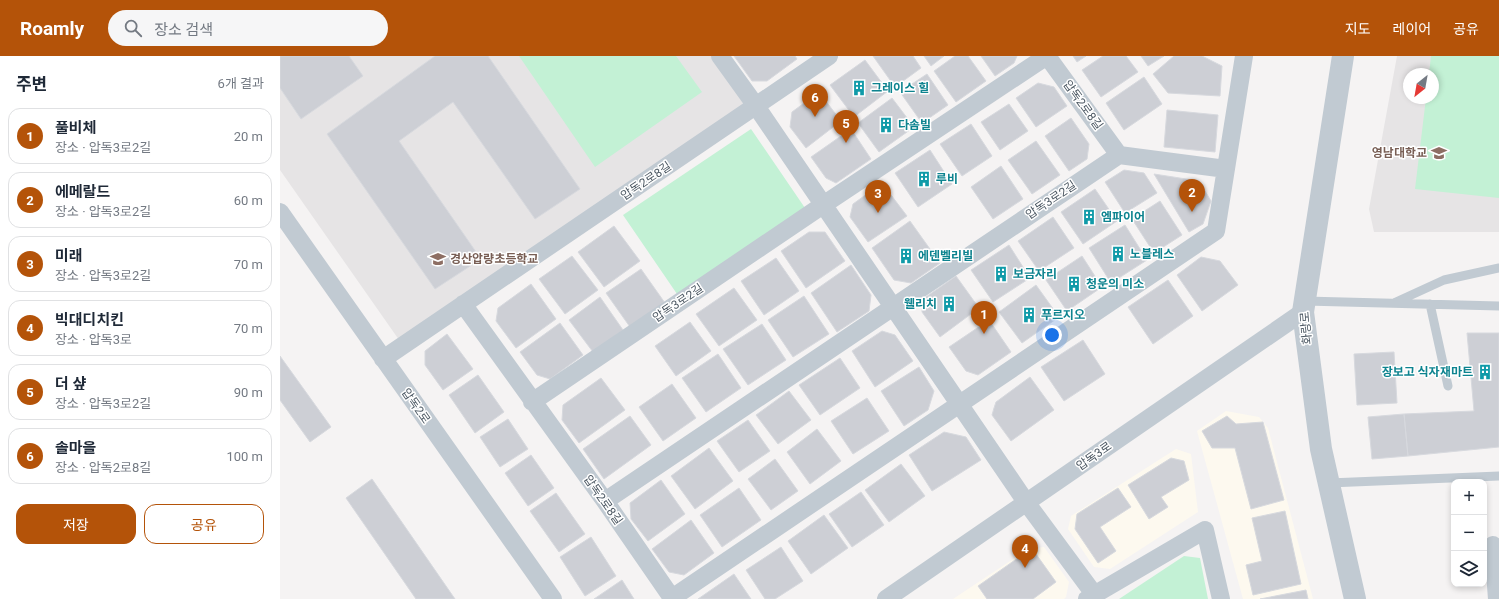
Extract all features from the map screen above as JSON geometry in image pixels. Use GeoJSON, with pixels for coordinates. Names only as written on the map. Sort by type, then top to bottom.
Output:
{"type":"FeatureCollection","features":[{"type":"Feature","properties":{"kind":"street"},"geometry":{"type":"LineString","coordinates":[[720,56],[756,106],[1091,596],[1204,530],[1221,599]]}},
{"type":"Feature","properties":{"kind":"street","name":"압독2로8길"},"geometry":{"type":"LineString","coordinates":[[383,359],[829,56]]}},
{"type":"Feature","properties":{"kind":"street","name":"압독2로8길"},"geometry":{"type":"LineString","coordinates":[[1047,56],[1119,155]]}},
{"type":"Feature","properties":{"kind":"street","name":"압독3로2길"},"geometry":{"type":"LineString","coordinates":[[532,402],[823,205],[1047,56]]}},
{"type":"Feature","properties":{"kind":"street"},"geometry":{"type":"LineString","coordinates":[[672,598],[1216,231],[1244,56]]}},
{"type":"Feature","properties":{"kind":"street","name":"화랑로"},"geometry":{"type":"LineString","coordinates":[[1343,56],[1304,307],[1321,449],[1355,599]]}},
{"type":"Feature","properties":{"kind":"street"},"geometry":{"type":"LineString","coordinates":[[1119,155],[1226,169]]}},
{"type":"Feature","properties":{"kind":"street","name":"압독3로2길"},"geometry":{"type":"LineString","coordinates":[[605,501],[1119,155]]}},
{"type":"Feature","properties":{"kind":"street","name":"압독2로"},"geometry":{"type":"LineString","coordinates":[[280,212],[553,599]]}},
{"type":"Feature","properties":{"kind":"street","name":"압독2로8길"},"geometry":{"type":"LineString","coordinates":[[463,304],[532,402],[605,501],[672,598]]}},
{"type":"Feature","properties":{"kind":"street","name":"압독3로"},"geometry":{"type":"LineString","coordinates":[[886,599],[1304,307]]}},
{"type":"Feature","properties":{"kind":"street"},"geometry":{"type":"LineString","coordinates":[[1493,545],[1497,599]]}},
{"type":"Feature","properties":{"kind":"lane"},"geometry":{"type":"LineString","coordinates":[[1393,303],[1444,280],[1499,268]]}},
{"type":"Feature","properties":{"kind":"lane"},"geometry":{"type":"LineString","coordinates":[[1304,307],[1393,303],[1499,306]]}},
{"type":"Feature","properties":{"kind":"lane"},"geometry":{"type":"LineString","coordinates":[[1430,304],[1448,386]]}},
{"type":"Feature","properties":{"kind":"lane"},"geometry":{"type":"LineString","coordinates":[[1329,483],[1499,476]]}},
{"type":"Feature","properties":{"kind":"shaded area","name":"경산압량초등학교"},"geometry":{"type":"Polygon","coordinates":[[[280,56],[720,56],[756,106],[404,347],[280,170],[280,56]]]}},
{"type":"Feature","properties":{"kind":"shaded area","name":"영남대학교"},"geometry":{"type":"Polygon","coordinates":[[[1397,56],[1499,56],[1499,232],[1374,232],[1369,209],[1397,56]]]}},
{"type":"Feature","properties":{"kind":"shaded area"},"geometry":{"type":"Polygon","coordinates":[[[1226,411],[1259,417],[1268,428],[1313,599],[1243,599],[1197,431],[1226,411]]]}},
{"type":"Feature","properties":{"kind":"shaded area"},"geometry":{"type":"Polygon","coordinates":[[[1176,449],[1191,454],[1198,512],[1110,569],[1094,567],[1068,529],[1071,516],[1176,449]]]}},
{"type":"Feature","properties":{"kind":"shaded area"},"geometry":{"type":"Polygon","coordinates":[[[1044,547],[1069,582],[1066,597],[1064,599],[953,599],[1028,549],[1044,547]]]}},
{"type":"Feature","properties":{"kind":"green space"},"geometry":{"type":"Polygon","coordinates":[[[519,56],[676,56],[702,92],[595,167],[519,56]]]}},
{"type":"Feature","properties":{"kind":"green space"},"geometry":{"type":"Polygon","coordinates":[[[1431,56],[1499,56],[1499,198],[1415,189],[1425,104],[1439,104],[1439,68],[1430,68],[1431,56]]]}},
{"type":"Feature","properties":{"kind":"green space"},"geometry":{"type":"Polygon","coordinates":[[[751,129],[805,208],[677,294],[623,215],[751,129]]]}},
{"type":"Feature","properties":{"kind":"green space"},"geometry":{"type":"Polygon","coordinates":[[[1184,556],[1200,558],[1208,599],[1119,599],[1184,556]]]}},
{"type":"Feature","properties":{"kind":"building"},"geometry":{"type":"Polygon","coordinates":[[[280,56],[349,56],[363,76],[301,119],[280,88],[280,56]]]}},
{"type":"Feature","properties":{"kind":"building"},"geometry":{"type":"Polygon","coordinates":[[[435,56],[488,56],[580,189],[535,219],[453,102],[399,141],[481,259],[435,289],[327,134],[435,56]]]}},
{"type":"Feature","properties":{"kind":"building"},"geometry":{"type":"Polygon","coordinates":[[[734,56],[795,56],[797,59],[767,81],[752,81],[734,56]]]}},
{"type":"Feature","properties":{"kind":"building"},"geometry":{"type":"Polygon","coordinates":[[[873,56],[913,56],[921,68],[895,87],[873,56]]]}},
{"type":"Feature","properties":{"kind":"building"},"geometry":{"type":"Polygon","coordinates":[[[924,56],[944,56],[931,66],[924,56]]]}},
{"type":"Feature","properties":{"kind":"building"},"geometry":{"type":"Polygon","coordinates":[[[955,56],[968,56],[986,81],[956,102],[934,71],[955,56]]]}},
{"type":"Feature","properties":{"kind":"building"},"geometry":{"type":"Polygon","coordinates":[[[981,56],[1017,56],[1014,63],[995,76],[981,56]]]}},
{"type":"Feature","properties":{"kind":"building"},"geometry":{"type":"Polygon","coordinates":[[[1073,56],[1086,56],[1077,62],[1073,56]]]}},
{"type":"Feature","properties":{"kind":"building"},"geometry":{"type":"Polygon","coordinates":[[[1103,56],[1126,56],[1138,72],[1101,97],[1082,70],[1103,56]]]}},
{"type":"Feature","properties":{"kind":"building"},"geometry":{"type":"Polygon","coordinates":[[[1141,56],[1164,56],[1148,66],[1141,56]]]}},
{"type":"Feature","properties":{"kind":"building"},"geometry":{"type":"Polygon","coordinates":[[[1174,56],[1202,56],[1222,66],[1220,96],[1168,93],[1153,74],[1174,56]]]}},
{"type":"Feature","properties":{"kind":"building","name":"그레이스 힐"},"geometry":{"type":"Polygon","coordinates":[[[865,60],[888,91],[854,117],[830,85],[865,60]]]}},
{"type":"Feature","properties":{"kind":"building"},"geometry":{"type":"Polygon","coordinates":[[[927,74],[948,105],[922,123],[900,92],[927,74]]]}},
{"type":"Feature","properties":{"kind":"building"},"geometry":{"type":"Polygon","coordinates":[[[1144,77],[1162,104],[1124,130],[1106,103],[1144,77]]]}},
{"type":"Feature","properties":{"kind":"building"},"geometry":{"type":"Polygon","coordinates":[[[1038,83],[1054,87],[1067,106],[1036,127],[1016,98],[1038,83]]]}},
{"type":"Feature","properties":{"kind":"building"},"geometry":{"type":"Polygon","coordinates":[[[819,92],[841,121],[806,148],[790,127],[792,112],[819,92]]]}},
{"type":"Feature","properties":{"kind":"building","name":"다솜빌"},"geometry":{"type":"Polygon","coordinates":[[[892,98],[914,127],[879,152],[858,123],[892,98]]]}},
{"type":"Feature","properties":{"kind":"building"},"geometry":{"type":"Polygon","coordinates":[[[1009,104],[1028,131],[1000,150],[981,122],[1009,104]]]}},
{"type":"Feature","properties":{"kind":"building"},"geometry":{"type":"Polygon","coordinates":[[[1167,110],[1218,115],[1215,152],[1164,147],[1167,110]]]}},
{"type":"Feature","properties":{"kind":"building"},"geometry":{"type":"Polygon","coordinates":[[[1071,118],[1089,144],[1087,159],[1069,171],[1045,136],[1071,118]]]}},
{"type":"Feature","properties":{"kind":"building"},"geometry":{"type":"Polygon","coordinates":[[[971,124],[992,156],[962,176],[940,144],[971,124]]]}},
{"type":"Feature","properties":{"kind":"building"},"geometry":{"type":"Polygon","coordinates":[[[851,129],[871,159],[836,183],[826,178],[811,157],[851,129]]]}},
{"type":"Feature","properties":{"kind":"building"},"geometry":{"type":"Polygon","coordinates":[[[1036,141],[1060,175],[1032,194],[1008,160],[1036,141]]]}},
{"type":"Feature","properties":{"kind":"building","name":"루비"},"geometry":{"type":"Polygon","coordinates":[[[930,150],[952,184],[918,207],[895,173],[930,150]]]}},
{"type":"Feature","properties":{"kind":"building"},"geometry":{"type":"Polygon","coordinates":[[[1001,166],[1023,199],[993,219],[971,187],[1001,166]]]}},
{"type":"Feature","properties":{"kind":"building"},"geometry":{"type":"Polygon","coordinates":[[[1124,170],[1144,173],[1157,193],[1125,213],[1105,182],[1124,170]]]}},
{"type":"Feature","properties":{"kind":"building"},"geometry":{"type":"Polygon","coordinates":[[[1154,174],[1199,181],[1211,201],[1203,224],[1189,232],[1154,174]]]}},
{"type":"Feature","properties":{"kind":"building"},"geometry":{"type":"Polygon","coordinates":[[[882,183],[907,216],[868,242],[850,217],[853,204],[882,183]]]}},
{"type":"Feature","properties":{"kind":"building","name":"엠파이어"},"geometry":{"type":"Polygon","coordinates":[[[1095,189],[1117,221],[1083,244],[1061,212],[1095,189]]]}},
{"type":"Feature","properties":{"kind":"building"},"geometry":{"type":"Polygon","coordinates":[[[1160,201],[1182,235],[1154,253],[1132,219],[1160,201]]]}},
{"type":"Feature","properties":{"kind":"building"},"geometry":{"type":"Polygon","coordinates":[[[1053,217],[1074,248],[1039,271],[1018,241],[1053,217]]]}},
{"type":"Feature","properties":{"kind":"building","name":"에덴벨리빌"},"geometry":{"type":"Polygon","coordinates":[[[910,221],[940,263],[911,283],[894,280],[872,248],[910,221]]]}},
{"type":"Feature","properties":{"kind":"building","name":"노블레스"},"geometry":{"type":"Polygon","coordinates":[[[1125,225],[1147,260],[1111,283],[1089,248],[1125,225]]]}},
{"type":"Feature","properties":{"kind":"building"},"geometry":{"type":"Polygon","coordinates":[[[614,226],[640,261],[604,287],[578,252],[614,226]]]}},
{"type":"Feature","properties":{"kind":"building"},"geometry":{"type":"Polygon","coordinates":[[[809,232],[825,232],[845,261],[806,288],[781,251],[809,232]]]}},
{"type":"Feature","properties":{"kind":"building","name":"보금자리"},"geometry":{"type":"Polygon","coordinates":[[[1009,245],[1030,278],[993,302],[971,270],[1009,245]]]}},
{"type":"Feature","properties":{"kind":"building"},"geometry":{"type":"Polygon","coordinates":[[[572,256],[598,290],[565,314],[539,279],[572,256]]]}},
{"type":"Feature","properties":{"kind":"building","name":"청운의 미소"},"geometry":{"type":"Polygon","coordinates":[[[1082,256],[1102,287],[1067,311],[1046,280],[1082,256]]]}},
{"type":"Feature","properties":{"kind":"building"},"geometry":{"type":"Polygon","coordinates":[[[1201,257],[1220,261],[1238,285],[1202,311],[1177,275],[1201,257]]]}},
{"type":"Feature","properties":{"kind":"building"},"geometry":{"type":"Polygon","coordinates":[[[776,258],[799,291],[764,315],[741,281],[776,258]]]}},
{"type":"Feature","properties":{"kind":"building"},"geometry":{"type":"Polygon","coordinates":[[[851,265],[871,295],[869,311],[837,332],[811,293],[851,265]]]}},
{"type":"Feature","properties":{"kind":"building"},"geometry":{"type":"Polygon","coordinates":[[[641,269],[665,303],[630,327],[606,293],[641,269]]]}},
{"type":"Feature","properties":{"kind":"building","name":"웰리치"},"geometry":{"type":"Polygon","coordinates":[[[956,276],[979,308],[940,337],[922,312],[923,299],[956,276]]]}},
{"type":"Feature","properties":{"kind":"building"},"geometry":{"type":"Polygon","coordinates":[[[1168,280],[1193,316],[1153,344],[1128,307],[1168,280]]]}},
{"type":"Feature","properties":{"kind":"building"},"geometry":{"type":"Polygon","coordinates":[[[531,284],[556,319],[516,348],[496,321],[498,308],[531,284]]]}},
{"type":"Feature","properties":{"kind":"building","name":"푸르지오"},"geometry":{"type":"Polygon","coordinates":[[[1036,285],[1059,317],[1022,343],[999,312],[1036,285]]]}},
{"type":"Feature","properties":{"kind":"building"},"geometry":{"type":"Polygon","coordinates":[[[734,288],[757,320],[719,346],[696,314],[734,288]]]}},
{"type":"Feature","properties":{"kind":"building"},"geometry":{"type":"Polygon","coordinates":[[[804,296],[829,334],[793,357],[768,320],[804,296]]]}},
{"type":"Feature","properties":{"kind":"building"},"geometry":{"type":"Polygon","coordinates":[[[600,297],[623,330],[593,352],[569,320],[600,297]]]}},
{"type":"Feature","properties":{"kind":"building"},"geometry":{"type":"Polygon","coordinates":[[[989,320],[1011,352],[978,375],[966,371],[949,347],[989,320]]]}},
{"type":"Feature","properties":{"kind":"building"},"geometry":{"type":"Polygon","coordinates":[[[690,322],[711,351],[676,376],[655,346],[690,322]]]}},
{"type":"Feature","properties":{"kind":"building"},"geometry":{"type":"Polygon","coordinates":[[[560,323],[583,355],[550,379],[537,375],[520,352],[560,323]]]}},
{"type":"Feature","properties":{"kind":"building"},"geometry":{"type":"Polygon","coordinates":[[[762,324],[786,360],[748,385],[723,349],[762,324]]]}},
{"type":"Feature","properties":{"kind":"building"},"geometry":{"type":"Polygon","coordinates":[[[882,331],[895,335],[913,361],[875,387],[852,351],[882,331]]]}},
{"type":"Feature","properties":{"kind":"building","name":"장보고 식자재마트"},"geometry":{"type":"Polygon","coordinates":[[[1467,333],[1499,333],[1499,447],[1408,456],[1404,414],[1474,411],[1467,333]]]}},
{"type":"Feature","properties":{"kind":"building"},"geometry":{"type":"Polygon","coordinates":[[[447,334],[473,369],[443,390],[425,365],[425,351],[447,334]]]}},
{"type":"Feature","properties":{"kind":"building"},"geometry":{"type":"Polygon","coordinates":[[[1083,340],[1105,374],[1064,401],[1041,367],[1083,340]]]}},
{"type":"Feature","properties":{"kind":"building"},"geometry":{"type":"Polygon","coordinates":[[[1394,352],[1397,403],[1357,405],[1354,354],[1394,352]]]}},
{"type":"Feature","properties":{"kind":"building"},"geometry":{"type":"Polygon","coordinates":[[[718,354],[741,388],[706,412],[682,378],[718,354]]]}},
{"type":"Feature","properties":{"kind":"building"},"geometry":{"type":"Polygon","coordinates":[[[280,356],[331,427],[310,442],[280,400],[280,356]]]}},
{"type":"Feature","properties":{"kind":"building"},"geometry":{"type":"Polygon","coordinates":[[[840,358],[860,388],[820,415],[799,385],[840,358]]]}},
{"type":"Feature","properties":{"kind":"building"},"geometry":{"type":"Polygon","coordinates":[[[919,367],[934,391],[928,410],[904,426],[881,391],[919,367]]]}},
{"type":"Feature","properties":{"kind":"building"},"geometry":{"type":"Polygon","coordinates":[[[478,375],[504,412],[475,433],[449,395],[478,375]]]}},
{"type":"Feature","properties":{"kind":"building"},"geometry":{"type":"Polygon","coordinates":[[[1030,377],[1054,410],[1011,441],[992,415],[994,408],[996,402],[1030,377]]]}},
{"type":"Feature","properties":{"kind":"building"},"geometry":{"type":"Polygon","coordinates":[[[601,378],[625,410],[579,443],[562,420],[563,405],[601,378]]]}},
{"type":"Feature","properties":{"kind":"building"},"geometry":{"type":"Polygon","coordinates":[[[672,384],[696,418],[663,441],[639,407],[672,384]]]}},
{"type":"Feature","properties":{"kind":"building"},"geometry":{"type":"Polygon","coordinates":[[[789,391],[811,420],[778,444],[756,415],[789,391]]]}},
{"type":"Feature","properties":{"kind":"building"},"geometry":{"type":"Polygon","coordinates":[[[867,398],[889,431],[853,454],[831,421],[867,398]]]}},
{"type":"Feature","properties":{"kind":"building"},"geometry":{"type":"Polygon","coordinates":[[[1404,414],[1408,456],[1372,459],[1368,417],[1404,414]]]}},
{"type":"Feature","properties":{"kind":"building"},"geometry":{"type":"Polygon","coordinates":[[[630,416],[651,445],[604,479],[583,449],[630,416]]]}},
{"type":"Feature","properties":{"kind":"building"},"geometry":{"type":"Polygon","coordinates":[[[1227,416],[1236,424],[1263,422],[1284,500],[1251,509],[1235,448],[1212,448],[1202,431],[1227,416]]]}},
{"type":"Feature","properties":{"kind":"building"},"geometry":{"type":"Polygon","coordinates":[[[508,419],[528,449],[500,467],[480,437],[508,419]]]}},
{"type":"Feature","properties":{"kind":"building"},"geometry":{"type":"Polygon","coordinates":[[[748,420],[770,451],[739,472],[717,441],[748,420]]]}},
{"type":"Feature","properties":{"kind":"building"},"geometry":{"type":"Polygon","coordinates":[[[817,429],[841,461],[810,484],[787,452],[817,429]]]}},
{"type":"Feature","properties":{"kind":"building"},"geometry":{"type":"Polygon","coordinates":[[[944,432],[966,437],[981,460],[932,491],[909,455],[944,432]]]}},
{"type":"Feature","properties":{"kind":"building"},"geometry":{"type":"Polygon","coordinates":[[[709,448],[733,481],[695,509],[671,476],[709,448]]]}},
{"type":"Feature","properties":{"kind":"building"},"geometry":{"type":"Polygon","coordinates":[[[531,455],[554,488],[528,506],[505,473],[531,455]]]}},
{"type":"Feature","properties":{"kind":"building"},"geometry":{"type":"Polygon","coordinates":[[[1171,458],[1184,461],[1189,480],[1161,497],[1168,507],[1149,519],[1128,485],[1171,458]]]}},
{"type":"Feature","properties":{"kind":"building"},"geometry":{"type":"Polygon","coordinates":[[[775,459],[798,491],[771,510],[748,479],[775,459]]]}},
{"type":"Feature","properties":{"kind":"building"},"geometry":{"type":"Polygon","coordinates":[[[901,464],[925,496],[889,522],[865,490],[901,464]]]}},
{"type":"Feature","properties":{"kind":"building"},"geometry":{"type":"Polygon","coordinates":[[[372,479],[455,599],[416,599],[346,498],[372,479]]]}},
{"type":"Feature","properties":{"kind":"building"},"geometry":{"type":"Polygon","coordinates":[[[661,480],[685,514],[648,541],[631,519],[630,503],[661,480]]]}},
{"type":"Feature","properties":{"kind":"building"},"geometry":{"type":"Polygon","coordinates":[[[739,488],[761,520],[722,547],[700,515],[739,488]]]}},
{"type":"Feature","properties":{"kind":"building"},"geometry":{"type":"Polygon","coordinates":[[[1118,488],[1131,507],[1100,527],[1116,551],[1098,563],[1075,529],[1077,514],[1118,488]]]}},
{"type":"Feature","properties":{"kind":"building"},"geometry":{"type":"Polygon","coordinates":[[[861,492],[884,525],[852,547],[829,514],[861,492]]]}},
{"type":"Feature","properties":{"kind":"building"},"geometry":{"type":"Polygon","coordinates":[[[556,493],[585,534],[559,552],[530,511],[556,493]]]}},
{"type":"Feature","properties":{"kind":"building"},"geometry":{"type":"Polygon","coordinates":[[[1285,511],[1301,584],[1253,595],[1246,565],[1262,561],[1252,518],[1285,511]]]}},
{"type":"Feature","properties":{"kind":"building"},"geometry":{"type":"Polygon","coordinates":[[[824,515],[848,548],[811,574],[788,541],[824,515]]]}},
{"type":"Feature","properties":{"kind":"building"},"geometry":{"type":"Polygon","coordinates":[[[691,520],[714,553],[684,575],[669,572],[652,549],[691,520]]]}},
{"type":"Feature","properties":{"kind":"building"},"geometry":{"type":"Polygon","coordinates":[[[591,537],[616,576],[585,596],[560,557],[591,537]]]}},
{"type":"Feature","properties":{"kind":"building"},"geometry":{"type":"Polygon","coordinates":[[[781,547],[803,581],[775,599],[765,599],[746,570],[781,547]]]}},
{"type":"Feature","properties":{"kind":"building"},"geometry":{"type":"Polygon","coordinates":[[[1025,553],[1036,554],[1056,582],[1033,599],[987,599],[978,586],[1025,553]]]}},
{"type":"Feature","properties":{"kind":"building"},"geometry":{"type":"Polygon","coordinates":[[[734,574],[751,599],[698,599],[734,574]]]}},
{"type":"Feature","properties":{"kind":"building"},"geometry":{"type":"Polygon","coordinates":[[[622,580],[634,599],[594,599],[622,580]]]}},
{"type":"Feature","properties":{"kind":"building"},"geometry":{"type":"Polygon","coordinates":[[[1306,590],[1308,599],[1260,599],[1306,590]]]}},
{"type":"Feature","properties":{"kind":"place","name":"그레이스 힐"},"geometry":{"type":"Point","coordinates":[859,88]}},
{"type":"Feature","properties":{"kind":"place","name":"솔마을"},"geometry":{"type":"Point","coordinates":[815,117]}},
{"type":"Feature","properties":{"kind":"place","name":"다솜빌"},"geometry":{"type":"Point","coordinates":[886,125]}},
{"type":"Feature","properties":{"kind":"place","name":"더 샾"},"geometry":{"type":"Point","coordinates":[846,143]}},
{"type":"Feature","properties":{"kind":"place","name":"영남대학교"},"geometry":{"type":"Point","coordinates":[1439,153]}},
{"type":"Feature","properties":{"kind":"place","name":"루비"},"geometry":{"type":"Point","coordinates":[924,179]}},
{"type":"Feature","properties":{"kind":"place","name":"에메랄드"},"geometry":{"type":"Point","coordinates":[1192,212]}},
{"type":"Feature","properties":{"kind":"place","name":"미래"},"geometry":{"type":"Point","coordinates":[878,213]}},
{"type":"Feature","properties":{"kind":"place","name":"엠파이어"},"geometry":{"type":"Point","coordinates":[1089,217]}},
{"type":"Feature","properties":{"kind":"place","name":"노블레스"},"geometry":{"type":"Point","coordinates":[1118,254]}},
{"type":"Feature","properties":{"kind":"place","name":"에덴벨리빌"},"geometry":{"type":"Point","coordinates":[906,256]}},
{"type":"Feature","properties":{"kind":"place","name":"경산압량초등학교"},"geometry":{"type":"Point","coordinates":[438,259]}},
{"type":"Feature","properties":{"kind":"place","name":"보금자리"},"geometry":{"type":"Point","coordinates":[1001,274]}},
{"type":"Feature","properties":{"kind":"place","name":"청운의 미소"},"geometry":{"type":"Point","coordinates":[1074,284]}},
{"type":"Feature","properties":{"kind":"place","name":"웰리치"},"geometry":{"type":"Point","coordinates":[949,304]}},
{"type":"Feature","properties":{"kind":"place","name":"푸르지오"},"geometry":{"type":"Point","coordinates":[1029,315]}},
{"type":"Feature","properties":{"kind":"place","name":"풀비체"},"geometry":{"type":"Point","coordinates":[984,334]}},
{"type":"Feature","properties":{"kind":"place","name":"장보고 식자재마트"},"geometry":{"type":"Point","coordinates":[1485,372]}},
{"type":"Feature","properties":{"kind":"place","name":"빅대디치킨"},"geometry":{"type":"Point","coordinates":[1025,568]}}]}
